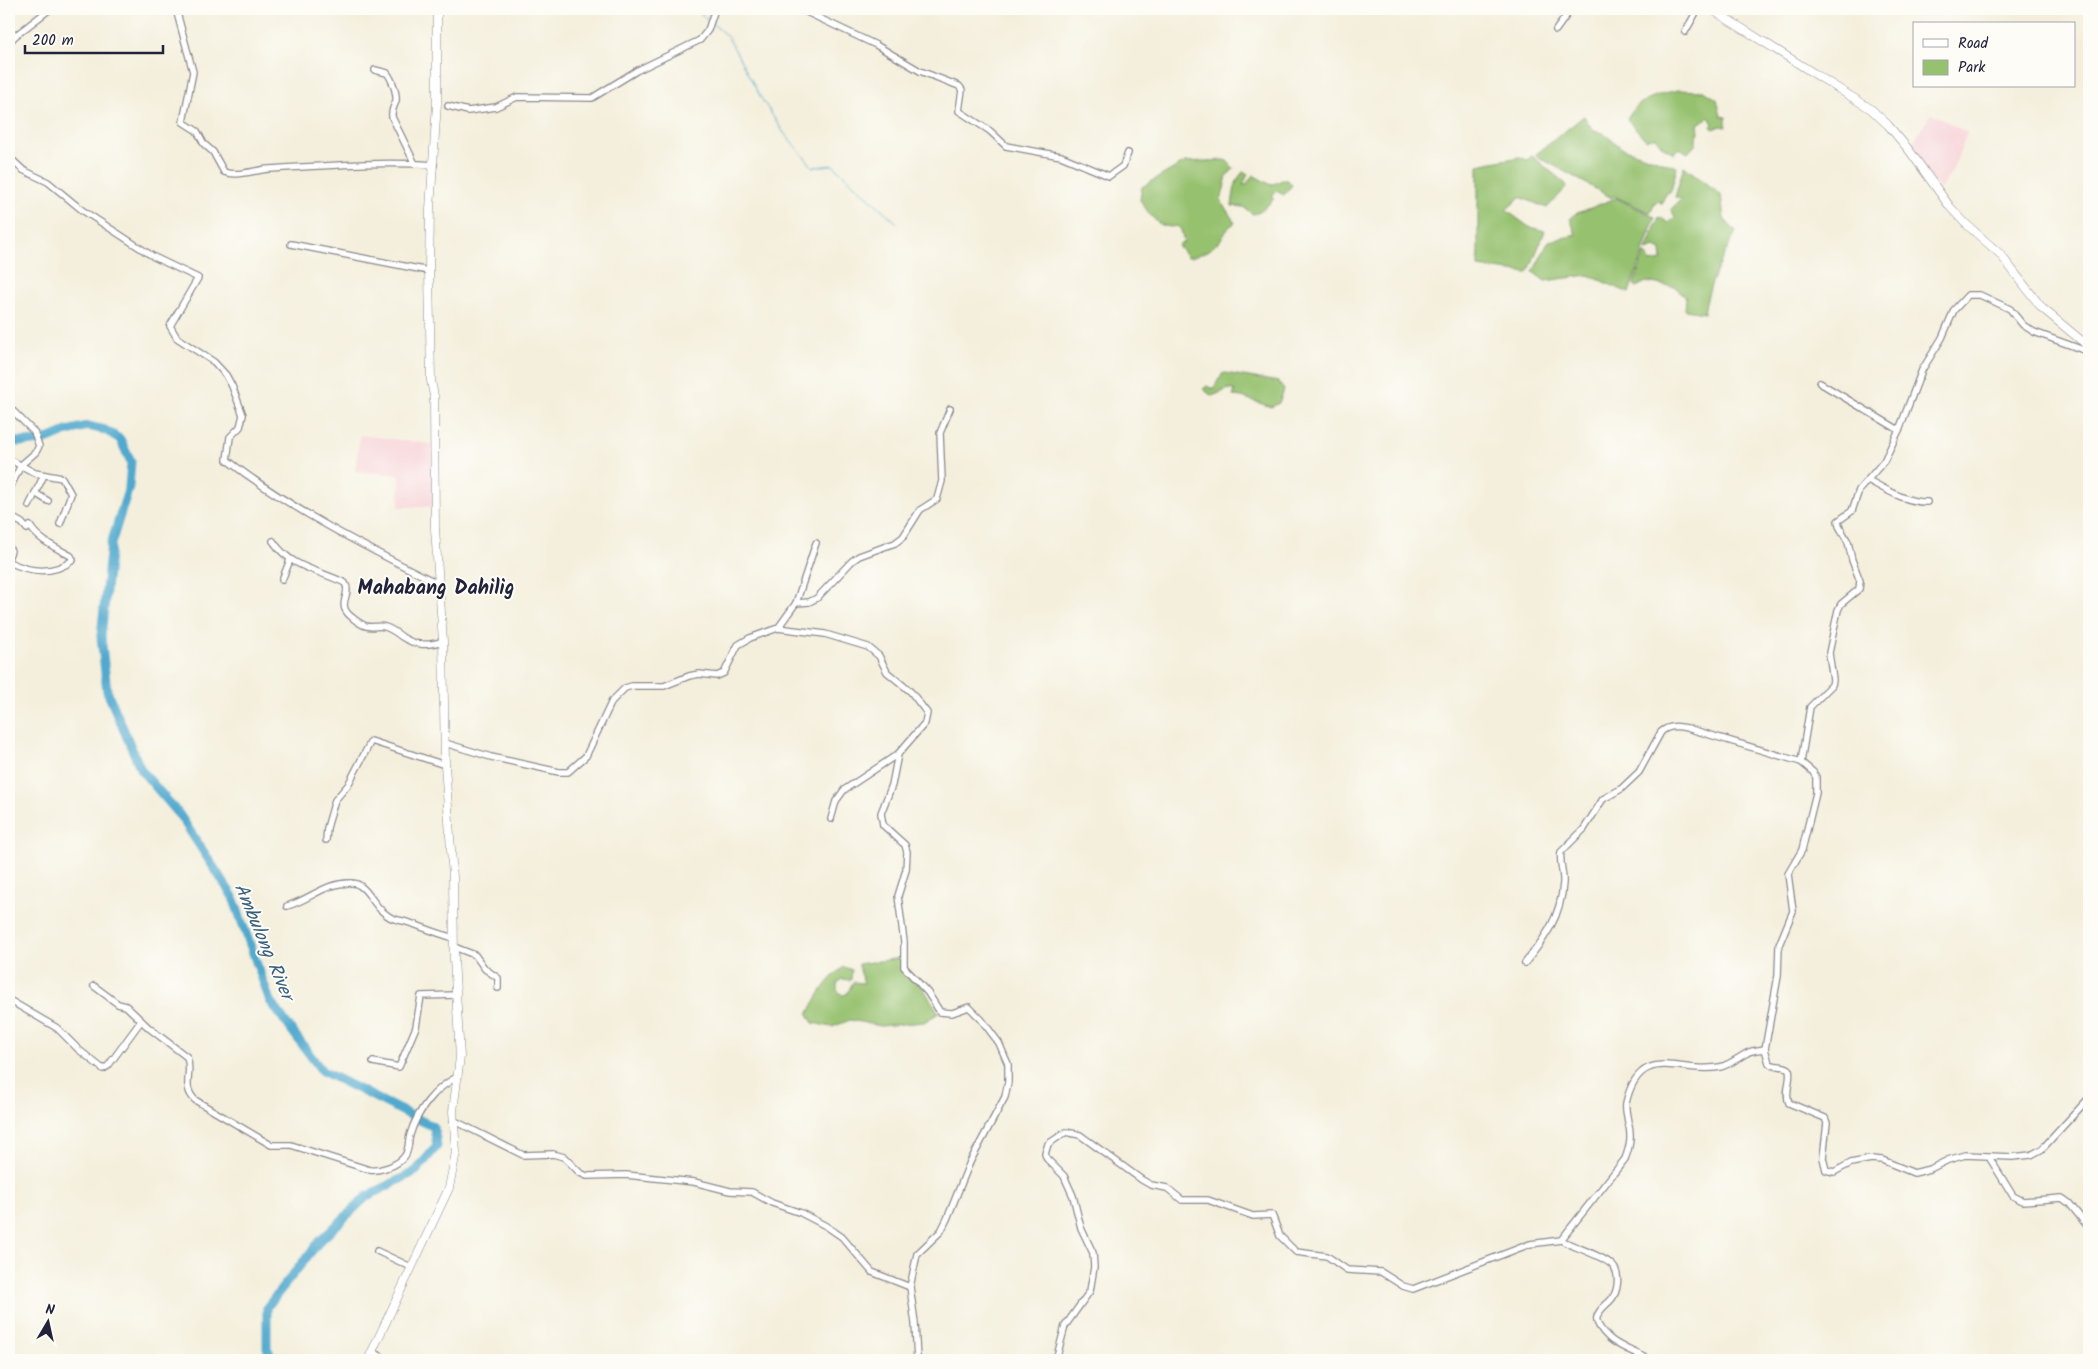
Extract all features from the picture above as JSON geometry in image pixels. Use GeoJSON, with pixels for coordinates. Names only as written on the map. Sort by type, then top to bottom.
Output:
{"type":"FeatureCollection","features":[{"type":"Feature","properties":{"kind":"street"},"geometry":{"type":"LineString","coordinates":[[9,43],[15,36],[50,9]]}},
{"type":"Feature","properties":{"kind":"street"},"geometry":{"type":"LineString","coordinates":[[176,9],[192,72],[183,122],[197,131],[224,172],[234,174],[267,170],[415,164],[434,165]]}},
{"type":"Feature","properties":{"kind":"street"},"geometry":{"type":"LineString","coordinates":[[368,1360],[449,1188],[456,1152],[453,1120],[460,1057],[456,995],[453,878],[445,765],[443,641],[435,529],[434,396],[431,381],[429,271],[434,165],[443,105],[437,9]]}},
{"type":"Feature","properties":{"kind":"street"},"geometry":{"type":"LineString","coordinates":[[443,105],[468,111],[496,108],[517,97],[592,98],[636,71],[700,40],[708,30],[715,9]]}},
{"type":"Feature","properties":{"kind":"street"},"geometry":{"type":"LineString","coordinates":[[800,9],[876,45],[920,71],[959,86],[962,90],[959,112],[990,131],[1006,146],[1061,156],[1109,176],[1123,166],[1128,152]]}},
{"type":"Feature","properties":{"kind":"street"},"geometry":{"type":"LineString","coordinates":[[1556,30],[1571,9]]}},
{"type":"Feature","properties":{"kind":"street"},"geometry":{"type":"LineString","coordinates":[[1685,32],[1698,9]]}},
{"type":"Feature","properties":{"kind":"street"},"geometry":{"type":"LineString","coordinates":[[1711,9],[1871,109],[1888,125],[1909,150],[1950,207],[2000,254],[2042,308],[2089,347]]}},
{"type":"Feature","properties":{"kind":"street"},"geometry":{"type":"LineString","coordinates":[[375,70],[387,73],[390,76],[396,98],[392,116],[415,164]]}},
{"type":"Feature","properties":{"kind":"street"},"geometry":{"type":"LineString","coordinates":[[9,157],[23,170],[48,182],[82,210],[154,257],[198,278],[170,326],[177,338],[214,362],[226,375],[232,386],[243,415],[240,427],[230,437],[227,460],[246,475],[358,544],[439,584]]}},
{"type":"Feature","properties":{"kind":"street"},"geometry":{"type":"LineString","coordinates":[[291,244],[429,271]]}},
{"type":"Feature","properties":{"kind":"street"},"geometry":{"type":"LineString","coordinates":[[1801,762],[1810,707],[1832,686],[1833,680],[1829,653],[1838,610],[1841,604],[1860,587],[1860,581],[1848,542],[1838,521],[1852,511],[1859,490],[1884,461],[1899,430],[1922,370],[1942,338],[1954,310],[1968,295],[1980,295],[2010,309],[2023,324],[2034,332],[2089,347]]}},
{"type":"Feature","properties":{"kind":"street"},"geometry":{"type":"LineString","coordinates":[[1820,383],[1899,430]]}},
{"type":"Feature","properties":{"kind":"street"},"geometry":{"type":"LineString","coordinates":[[9,407],[34,434],[39,446],[36,452],[20,467],[9,490]]}},
{"type":"Feature","properties":{"kind":"street"},"geometry":{"type":"LineString","coordinates":[[796,604],[810,602],[817,598],[859,556],[895,543],[903,537],[920,510],[937,499],[942,481],[940,433],[950,408]]}},
{"type":"Feature","properties":{"kind":"street"},"geometry":{"type":"LineString","coordinates":[[9,459],[20,467],[44,475],[61,477],[70,493],[60,524]]}},
{"type":"Feature","properties":{"kind":"street"},"geometry":{"type":"LineString","coordinates":[[29,506],[44,475]]}},
{"type":"Feature","properties":{"kind":"street"},"geometry":{"type":"LineString","coordinates":[[1868,480],[1915,501],[1927,502]]}},
{"type":"Feature","properties":{"kind":"street"},"geometry":{"type":"LineString","coordinates":[[35,493],[48,501]]}},
{"type":"Feature","properties":{"kind":"street"},"geometry":{"type":"LineString","coordinates":[[9,516],[27,529],[30,526],[47,542],[71,556],[73,560],[46,572],[9,562]]}},
{"type":"Feature","properties":{"kind":"street"},"geometry":{"type":"LineString","coordinates":[[273,541],[290,560],[345,583],[348,590],[344,607],[345,611],[366,626],[388,628],[409,641],[420,645],[431,645],[443,641]]}},
{"type":"Feature","properties":{"kind":"street"},"geometry":{"type":"LineString","coordinates":[[778,628],[796,604],[816,543]]}},
{"type":"Feature","properties":{"kind":"street"},"geometry":{"type":"LineString","coordinates":[[9,547],[11,551],[9,556]]}},
{"type":"Feature","properties":{"kind":"street"},"geometry":{"type":"LineString","coordinates":[[282,580],[290,560]]}},
{"type":"Feature","properties":{"kind":"street"},"geometry":{"type":"LineString","coordinates":[[445,743],[491,757],[560,772],[568,772],[586,756],[612,700],[617,693],[625,688],[632,686],[664,686],[699,674],[717,676],[724,674],[738,645],[750,638],[778,628],[825,634],[868,647],[878,656],[887,672],[911,692],[927,713],[925,724],[898,754],[844,790],[836,801],[831,819]]}},
{"type":"Feature","properties":{"kind":"street"},"geometry":{"type":"LineString","coordinates":[[1525,963],[1542,943],[1558,910],[1564,875],[1560,858],[1561,852],[1584,829],[1603,799],[1621,789],[1639,772],[1661,732],[1666,728],[1677,726],[1687,728],[1801,762],[1816,777],[1816,793],[1802,850],[1788,874],[1793,910],[1779,945],[1778,976],[1765,1049],[1768,1063],[1776,1067],[1786,1067],[1789,1069],[1790,1078],[1787,1098],[1789,1103],[1825,1118],[1827,1123],[1823,1158],[1826,1170],[1830,1172],[1842,1169],[1851,1163],[1882,1160],[1914,1173],[1930,1169],[1957,1156],[2024,1157],[2036,1152],[2089,1098]]}},
{"type":"Feature","properties":{"kind":"street"},"geometry":{"type":"LineString","coordinates":[[326,840],[326,828],[335,800],[348,785],[371,741],[445,765]]}},
{"type":"Feature","properties":{"kind":"street"},"geometry":{"type":"LineString","coordinates":[[898,754],[892,785],[881,813],[881,819],[883,825],[905,846],[907,852],[906,870],[898,896],[904,942],[904,967],[928,993],[940,1012],[948,1013],[966,1007],[971,1008],[999,1043],[1008,1064],[1005,1097],[970,1162],[941,1231],[917,1254],[910,1287],[915,1323],[917,1360]]}},
{"type":"Feature","properties":{"kind":"street"},"geometry":{"type":"LineString","coordinates":[[287,906],[322,889],[344,883],[356,883],[363,888],[379,909],[390,918],[454,943],[475,955],[485,969],[498,978],[498,988]]}},
{"type":"Feature","properties":{"kind":"street"},"geometry":{"type":"LineString","coordinates":[[94,986],[118,1004],[126,1006],[141,1021],[187,1057],[189,1062],[188,1089],[195,1100],[271,1145],[291,1145],[378,1171],[403,1159],[407,1154],[412,1128],[420,1114],[436,1091],[445,1083],[457,1077]]}},
{"type":"Feature","properties":{"kind":"street"},"geometry":{"type":"LineString","coordinates":[[373,1062],[399,1068],[416,1027],[421,996],[456,995]]}},
{"type":"Feature","properties":{"kind":"street"},"geometry":{"type":"LineString","coordinates":[[9,1000],[57,1028],[78,1049],[103,1069],[108,1066],[141,1021]]}},
{"type":"Feature","properties":{"kind":"street"},"geometry":{"type":"LineString","coordinates":[[1561,1240],[1625,1159],[1630,1148],[1625,1112],[1626,1104],[1635,1082],[1641,1074],[1656,1066],[1665,1064],[1700,1068],[1720,1067],[1747,1053],[1765,1049]]}},
{"type":"Feature","properties":{"kind":"street"},"geometry":{"type":"LineString","coordinates":[[453,1120],[523,1155],[553,1154],[564,1157],[580,1173],[587,1176],[626,1175],[694,1182],[730,1191],[752,1192],[772,1203],[801,1213],[826,1226],[842,1237],[872,1272],[910,1287]]}},
{"type":"Feature","properties":{"kind":"street"},"geometry":{"type":"LineString","coordinates":[[1056,1360],[1065,1326],[1090,1290],[1094,1267],[1093,1253],[1081,1228],[1074,1196],[1064,1176],[1045,1154],[1048,1144],[1066,1132],[1080,1135],[1142,1180],[1151,1185],[1166,1188],[1182,1200],[1208,1200],[1253,1216],[1272,1215],[1280,1236],[1296,1252],[1327,1256],[1347,1270],[1381,1272],[1408,1288],[1420,1286],[1539,1241],[1561,1240],[1604,1260],[1615,1268],[1618,1281],[1615,1292],[1611,1300],[1598,1311],[1596,1316],[1598,1322],[1611,1340],[1649,1360]]}},
{"type":"Feature","properties":{"kind":"street"},"geometry":{"type":"LineString","coordinates":[[1990,1157],[2013,1196],[2023,1200],[2062,1198],[2069,1203],[2089,1228]]}},
{"type":"Feature","properties":{"kind":"street"},"geometry":{"type":"LineString","coordinates":[[377,1251],[411,1266]]}},
{"type":"Feature","properties":{"kind":"street"},"geometry":{"type":"LineString","coordinates":[[372,1352],[389,1360]]}},
{"type":"Feature","properties":{"kind":"shaded area"},"geometry":{"type":"Polygon","coordinates":[[[1932,113],[1967,133],[1952,172],[1940,189],[1908,149],[1932,113]]]}},
{"type":"Feature","properties":{"kind":"shaded area"},"geometry":{"type":"Polygon","coordinates":[[[360,435],[432,444],[434,507],[399,507],[400,475],[355,471],[360,435]]]}},
{"type":"Feature","properties":{"kind":"green space"},"geometry":{"type":"Polygon","coordinates":[[[1677,90],[1704,91],[1717,99],[1721,116],[1726,117],[1726,127],[1720,126],[1714,129],[1711,127],[1713,124],[1709,117],[1698,124],[1699,132],[1696,144],[1688,153],[1679,148],[1674,153],[1663,147],[1655,137],[1646,140],[1627,119],[1631,112],[1642,102],[1677,90]]]}},
{"type":"Feature","properties":{"kind":"green space"},"geometry":{"type":"Polygon","coordinates":[[[1584,116],[1593,131],[1603,133],[1622,148],[1677,167],[1671,191],[1666,194],[1661,204],[1661,201],[1655,202],[1650,213],[1614,196],[1612,198],[1535,155],[1584,116]]]}},
{"type":"Feature","properties":{"kind":"green space"},"geometry":{"type":"Polygon","coordinates":[[[1532,156],[1566,184],[1566,188],[1547,208],[1520,197],[1506,210],[1529,227],[1545,231],[1528,273],[1478,267],[1478,165],[1519,157],[1527,160],[1532,156]]]}},
{"type":"Feature","properties":{"kind":"green space"},"geometry":{"type":"Polygon","coordinates":[[[1226,160],[1234,168],[1227,176],[1221,201],[1235,223],[1229,227],[1213,247],[1199,254],[1187,257],[1178,245],[1184,242],[1181,230],[1177,226],[1164,226],[1155,220],[1140,200],[1142,187],[1185,162],[1226,160]]]}},
{"type":"Feature","properties":{"kind":"green space"},"geometry":{"type":"Polygon","coordinates":[[[1684,166],[1721,195],[1724,219],[1736,232],[1712,282],[1704,313],[1685,310],[1686,298],[1675,287],[1646,282],[1636,287],[1634,284],[1644,254],[1646,254],[1651,262],[1662,260],[1661,250],[1655,247],[1646,250],[1659,217],[1669,223],[1675,217],[1671,209],[1681,199],[1675,197],[1684,166]]]}},
{"type":"Feature","properties":{"kind":"green space"},"geometry":{"type":"Polygon","coordinates":[[[1243,172],[1248,174],[1243,185],[1246,185],[1253,175],[1271,185],[1287,180],[1292,185],[1284,195],[1276,191],[1273,194],[1273,200],[1260,212],[1253,214],[1243,207],[1232,206],[1236,183],[1243,172]]]}},
{"type":"Feature","properties":{"kind":"green space"},"geometry":{"type":"Polygon","coordinates":[[[1616,198],[1655,217],[1629,293],[1588,275],[1545,281],[1533,272],[1549,241],[1576,235],[1570,218],[1575,214],[1616,198]]]}},
{"type":"Feature","properties":{"kind":"green space"},"geometry":{"type":"Polygon","coordinates":[[[1222,374],[1279,382],[1284,390],[1279,403],[1271,407],[1242,397],[1233,396],[1235,391],[1229,389],[1212,396],[1203,389],[1207,386],[1213,389],[1222,374]]]}},
{"type":"Feature","properties":{"kind":"green space"},"geometry":{"type":"Polygon","coordinates":[[[901,958],[903,965],[920,983],[939,1013],[924,1022],[881,1026],[850,1020],[832,1027],[813,1023],[808,1014],[819,994],[837,972],[844,967],[852,970],[851,980],[841,979],[837,984],[837,990],[842,995],[847,994],[853,982],[864,983],[858,964],[901,958]]]}},
{"type":"Feature","properties":{"kind":"waterway"},"geometry":{"type":"LineString","coordinates":[[702,9],[702,15],[708,20]]}},
{"type":"Feature","properties":{"kind":"waterway"},"geometry":{"type":"LineString","coordinates":[[713,24],[728,37],[761,98],[784,133],[813,167],[833,165],[897,223]]}},
{"type":"Feature","properties":{"kind":"waterway","name":"Ambulong River"},"geometry":{"type":"LineString","coordinates":[[9,439],[18,442],[43,441],[67,431],[88,426],[105,430],[120,439],[131,462],[129,487],[111,544],[101,636],[107,691],[141,770],[179,814],[233,897],[270,1001],[322,1071],[434,1127],[437,1146],[416,1171],[366,1197],[319,1242],[267,1307],[267,1348],[273,1360]]}},
{"type":"Feature","properties":{"kind":"district","name":"Mahabang Dahilig"},"geometry":{"type":"Point","coordinates":[436,587]}}]}
